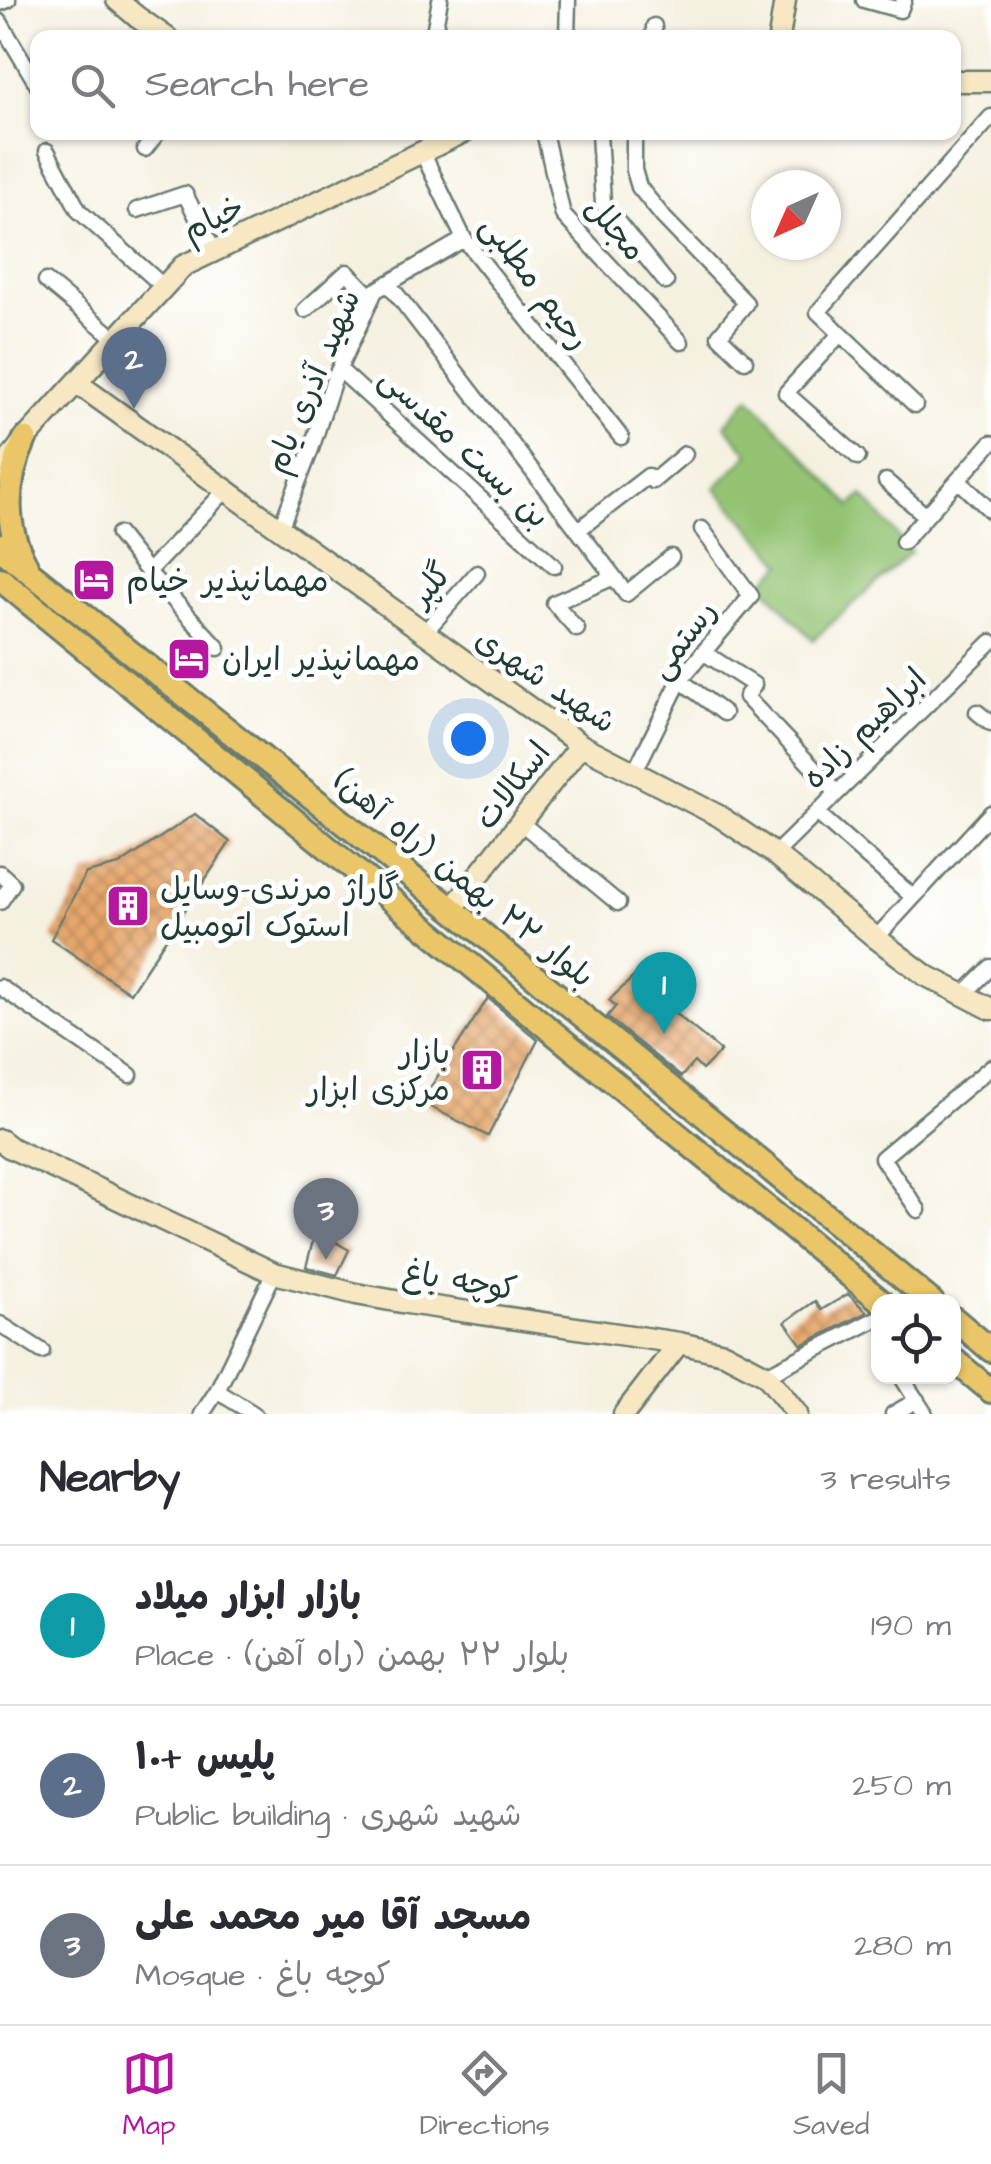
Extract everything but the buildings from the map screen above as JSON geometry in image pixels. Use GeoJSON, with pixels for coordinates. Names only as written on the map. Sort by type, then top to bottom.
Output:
{"type":"FeatureCollection","features":[{"type":"Feature","properties":{"kind":"main road"},"geometry":{"type":"LineString","coordinates":[[117,0],[156,30]]}},
{"type":"Feature","properties":{"kind":"main road"},"geometry":{"type":"LineString","coordinates":[[780,30],[785,0]]}},
{"type":"Feature","properties":{"kind":"main road"},"geometry":{"type":"LineString","coordinates":[[961,81],[991,80]]}},
{"type":"Feature","properties":{"kind":"main road","name":"خیام"},"geometry":{"type":"LineString","coordinates":[[0,472],[25,439],[183,266],[445,140]]}},
{"type":"Feature","properties":{"kind":"main road","name":"شهید شهری"},"geometry":{"type":"LineString","coordinates":[[77,384],[581,746],[720,816],[925,974],[991,1010]]}},
{"type":"Feature","properties":{"kind":"main road"},"geometry":{"type":"LineString","coordinates":[[25,439],[16,460],[9,510],[18,546],[31,572]]}},
{"type":"Feature","properties":{"kind":"main road","name":"بلوار ۲۲ بهمن (راه آهن)"},"geometry":{"type":"LineString","coordinates":[[0,545],[452,908],[922,1294]]}},
{"type":"Feature","properties":{"kind":"main road","name":"بلوار ۲۲ بهمن (راه آهن)"},"geometry":{"type":"LineString","coordinates":[[0,579],[872,1294]]}},
{"type":"Feature","properties":{"kind":"main road","name":"اسکالات"},"geometry":{"type":"LineString","coordinates":[[452,908],[581,746]]}},
{"type":"Feature","properties":{"kind":"main road","name":"کوچه باغ"},"geometry":{"type":"LineString","coordinates":[[0,1142],[274,1273],[356,1294],[724,1353],[766,1375],[797,1414]]}},
{"type":"Feature","properties":{"kind":"main road"},"geometry":{"type":"LineString","coordinates":[[961,1325],[991,1350]]}},
{"type":"Feature","properties":{"kind":"main road"},"geometry":{"type":"LineString","coordinates":[[624,1414],[679,1343]]}},
{"type":"Feature","properties":{"kind":"main road"},"geometry":{"type":"LineString","coordinates":[[961,1366],[991,1391]]}},
{"type":"Feature","properties":{"kind":"street"},"geometry":{"type":"LineString","coordinates":[[0,4],[8,0]]}},
{"type":"Feature","properties":{"kind":"street"},"geometry":{"type":"LineString","coordinates":[[434,30],[440,0]]}},
{"type":"Feature","properties":{"kind":"street"},"geometry":{"type":"LineString","coordinates":[[567,30],[568,0]]}},
{"type":"Feature","properties":{"kind":"street"},"geometry":{"type":"LineString","coordinates":[[864,0],[900,10],[904,0]]}},
{"type":"Feature","properties":{"kind":"street"},"geometry":{"type":"LineString","coordinates":[[0,22],[30,73]]}},
{"type":"Feature","properties":{"kind":"street"},"geometry":{"type":"LineString","coordinates":[[914,405],[818,312],[991,117]]}},
{"type":"Feature","properties":{"kind":"street"},"geometry":{"type":"LineString","coordinates":[[145,149],[152,140]]}},
{"type":"Feature","properties":{"kind":"street","name":"مجلل"},"geometry":{"type":"LineString","coordinates":[[546,140],[563,215],[681,342]]}},
{"type":"Feature","properties":{"kind":"street"},"geometry":{"type":"LineString","coordinates":[[599,140],[603,204],[666,282]]}},
{"type":"Feature","properties":{"kind":"street"},"geometry":{"type":"LineString","coordinates":[[634,141],[634,170],[639,187],[746,303],[720,336],[746,361]]}},
{"type":"Feature","properties":{"kind":"street"},"geometry":{"type":"LineString","coordinates":[[47,151],[80,211],[164,287]]}},
{"type":"Feature","properties":{"kind":"street","name":"رحیم مطلبی"},"geometry":{"type":"LineString","coordinates":[[422,152],[464,239],[621,437]]}},
{"type":"Feature","properties":{"kind":"street"},"geometry":{"type":"LineString","coordinates":[[137,210],[185,194],[214,251]]}},
{"type":"Feature","properties":{"kind":"street","name":"شهید آذری یام"},"geometry":{"type":"LineString","coordinates":[[280,529],[340,369],[375,291],[464,239]]}},
{"type":"Feature","properties":{"kind":"street"},"geometry":{"type":"LineString","coordinates":[[304,310],[347,272],[372,298]]}},
{"type":"Feature","properties":{"kind":"street"},"geometry":{"type":"LineString","coordinates":[[46,281],[117,340]]}},
{"type":"Feature","properties":{"kind":"street"},"geometry":{"type":"LineString","coordinates":[[388,283],[626,594],[671,557]]}},
{"type":"Feature","properties":{"kind":"street"},"geometry":{"type":"LineString","coordinates":[[840,334],[786,393],[858,457]]}},
{"type":"Feature","properties":{"kind":"street","name":"بن بست مقدسی"},"geometry":{"type":"LineString","coordinates":[[340,369],[554,566]]}},
{"type":"Feature","properties":{"kind":"street"},"geometry":{"type":"LineString","coordinates":[[903,542],[991,442]]}},
{"type":"Feature","properties":{"kind":"street"},"geometry":{"type":"LineString","coordinates":[[578,530],[648,476],[653,481],[685,454]]}},
{"type":"Feature","properties":{"kind":"street"},"geometry":{"type":"LineString","coordinates":[[958,480],[991,511]]}},
{"type":"Feature","properties":{"kind":"street"},"geometry":{"type":"LineString","coordinates":[[886,481],[926,516]]}},
{"type":"Feature","properties":{"kind":"street"},"geometry":{"type":"LineString","coordinates":[[148,572],[226,490]]}},
{"type":"Feature","properties":{"kind":"street","name":"رستمی"},"geometry":{"type":"LineString","coordinates":[[634,772],[680,680],[752,596],[702,529]]}},
{"type":"Feature","properties":{"kind":"street"},"geometry":{"type":"LineString","coordinates":[[118,534],[218,648]]}},
{"type":"Feature","properties":{"kind":"street","name":"گلپر"},"geometry":{"type":"LineString","coordinates":[[424,632],[477,572]]}},
{"type":"Feature","properties":{"kind":"street"},"geometry":{"type":"LineString","coordinates":[[577,629],[554,603],[614,577]]}},
{"type":"Feature","properties":{"kind":"street","name":"ابراهیم زاده"},"geometry":{"type":"LineString","coordinates":[[774,854],[991,642]]}},
{"type":"Feature","properties":{"kind":"street"},"geometry":{"type":"LineString","coordinates":[[703,652],[754,685],[746,696],[837,794]]}},
{"type":"Feature","properties":{"kind":"street"},"geometry":{"type":"LineString","coordinates":[[680,680],[724,712]]}},
{"type":"Feature","properties":{"kind":"street"},"geometry":{"type":"LineString","coordinates":[[978,712],[991,722]]}},
{"type":"Feature","properties":{"kind":"street"},"geometry":{"type":"LineString","coordinates":[[876,938],[991,812]]}},
{"type":"Feature","properties":{"kind":"street"},"geometry":{"type":"LineString","coordinates":[[817,813],[913,898]]}},
{"type":"Feature","properties":{"kind":"street"},"geometry":{"type":"LineString","coordinates":[[520,822],[618,902]]}},
{"type":"Feature","properties":{"kind":"street"},"geometry":{"type":"LineString","coordinates":[[0,873],[12,884],[0,902]]}},
{"type":"Feature","properties":{"kind":"street"},"geometry":{"type":"LineString","coordinates":[[964,995],[991,967]]}},
{"type":"Feature","properties":{"kind":"street"},"geometry":{"type":"LineString","coordinates":[[0,987],[130,1075]]}},
{"type":"Feature","properties":{"kind":"street"},"geometry":{"type":"LineString","coordinates":[[918,1210],[882,1158],[991,1067]]}},
{"type":"Feature","properties":{"kind":"street"},"geometry":{"type":"LineString","coordinates":[[202,1414],[274,1273]]}},
{"type":"Feature","properties":{"kind":"street"},"geometry":{"type":"LineString","coordinates":[[766,1375],[871,1322]]}},
{"type":"Feature","properties":{"kind":"street"},"geometry":{"type":"LineString","coordinates":[[0,1324],[42,1351]]}},
{"type":"Feature","properties":{"kind":"street"},"geometry":{"type":"LineString","coordinates":[[906,1384],[926,1414]]}},
{"type":"Feature","properties":{"kind":"street"},"geometry":{"type":"LineString","coordinates":[[217,1391],[254,1414]]}},
{"type":"Feature","properties":{"kind":"street"},"geometry":{"type":"LineString","coordinates":[[893,1414],[917,1400]]}},
{"type":"Feature","properties":{"kind":"green space"},"geometry":{"type":"Polygon","coordinates":[[[749,397],[851,506],[863,495],[911,552],[813,640],[761,584],[783,564],[715,488],[749,454],[725,425],[749,397]]]}},
{"type":"Feature","properties":{"kind":"place","name":"پلیس +۱۰"},"geometry":{"type":"Point","coordinates":[134,409]}},
{"type":"Feature","properties":{"kind":"place","name":"مهمانپذیر خیام"},"geometry":{"type":"Point","coordinates":[94,580]}},
{"type":"Feature","properties":{"kind":"place","name":"مهمانپذیر ایران"},"geometry":{"type":"Point","coordinates":[189,659]}},
{"type":"Feature","properties":{"kind":"place","name":"گاراژ مرندی-وسایل استوک اتومبیل"},"geometry":{"type":"Point","coordinates":[128,906]}},
{"type":"Feature","properties":{"kind":"place","name":"بازار ابزار میلاد"},"geometry":{"type":"Point","coordinates":[664,1034]}},
{"type":"Feature","properties":{"kind":"place","name":"بازار مرکزی ابزار"},"geometry":{"type":"Point","coordinates":[482,1070]}},
{"type":"Feature","properties":{"kind":"place","name":"مسجد آقا میر محمد علی"},"geometry":{"type":"Point","coordinates":[326,1260]}}]}
